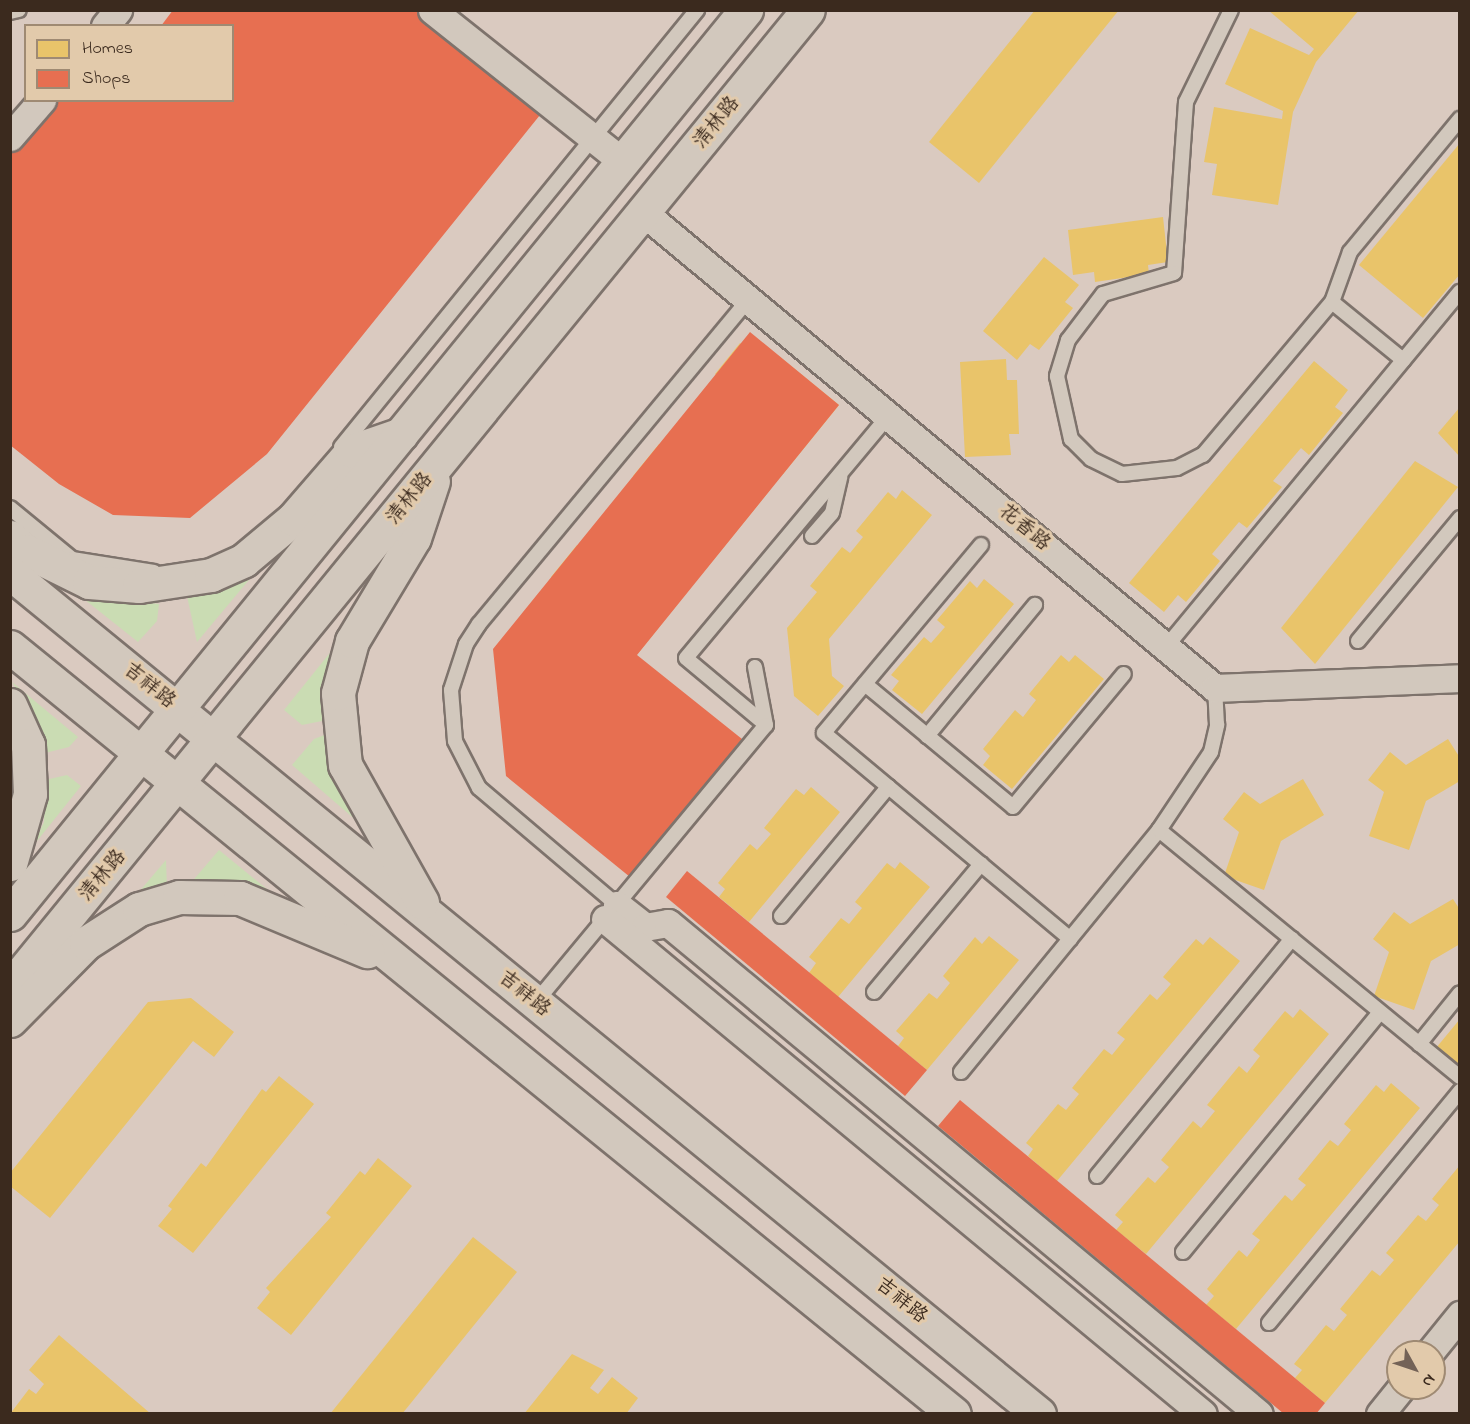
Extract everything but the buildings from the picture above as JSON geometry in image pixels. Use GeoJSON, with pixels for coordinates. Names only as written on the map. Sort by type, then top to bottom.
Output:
{"type":"FeatureCollection","features":[{"type":"Feature","properties":{"kind":"main road"},"geometry":{"type":"LineString","coordinates":[[10,914],[746,10]]}},
{"type":"Feature","properties":{"kind":"main road","name":"清林路"},"geometry":{"type":"LineString","coordinates":[[10,987],[214,741],[808,10]]}},
{"type":"Feature","properties":{"kind":"main road"},"geometry":{"type":"LineString","coordinates":[[495,394],[449,426],[442,421],[444,410],[494,343],[509,302]]}},
{"type":"Feature","properties":{"kind":"main road"},"geometry":{"type":"LineString","coordinates":[[10,537],[26,551],[90,582],[139,586],[211,575],[244,560],[293,519],[352,452],[401,434]]}},
{"type":"Feature","properties":{"kind":"main road"},"geometry":{"type":"LineString","coordinates":[[432,919],[345,765],[338,693],[352,641],[414,538],[436,468]]}},
{"type":"Feature","properties":{"kind":"main road","name":"吉祥路"},"geometry":{"type":"LineString","coordinates":[[10,573],[1039,1413]]}},
{"type":"Feature","properties":{"kind":"main road"},"geometry":{"type":"LineString","coordinates":[[10,647],[954,1413]]}},
{"type":"Feature","properties":{"kind":"main road"},"geometry":{"type":"LineString","coordinates":[[10,705],[28,745],[30,794],[10,864]]}},
{"type":"Feature","properties":{"kind":"main road"},"geometry":{"type":"LineString","coordinates":[[10,1020],[86,943],[139,909],[179,897],[240,898],[398,961]]}},
{"type":"Feature","properties":{"kind":"street"},"geometry":{"type":"LineString","coordinates":[[107,24],[118,10]]}},
{"type":"Feature","properties":{"kind":"street"},"geometry":{"type":"LineString","coordinates":[[432,10],[623,162]]}},
{"type":"Feature","properties":{"kind":"street"},"geometry":{"type":"LineString","coordinates":[[10,137],[40,102]]}},
{"type":"Feature","properties":{"kind":"street","name":"花香路"},"geometry":{"type":"LineString","coordinates":[[644,213],[750,298],[1215,688]]}},
{"type":"Feature","properties":{"kind":"street"},"geometry":{"type":"LineString","coordinates":[[1215,688],[1460,678]]}},
{"type":"Feature","properties":{"kind":"street"},"geometry":{"type":"LineString","coordinates":[[611,912],[1203,1413]]}},
{"type":"Feature","properties":{"kind":"street"},"geometry":{"type":"LineString","coordinates":[[611,912],[645,927],[669,923],[1259,1413]]}},
{"type":"Feature","properties":{"kind":"street"},"geometry":{"type":"LineString","coordinates":[[1440,1340],[1460,1315]]}},
{"type":"Feature","properties":{"kind":"street"},"geometry":{"type":"LineString","coordinates":[[1380,1413],[1391,1400]]}},
{"type":"Feature","properties":{"kind":"lane"},"geometry":{"type":"LineString","coordinates":[[10,12],[19,10]]}},
{"type":"Feature","properties":{"kind":"lane"},"geometry":{"type":"LineString","coordinates":[[10,508],[72,559],[157,572],[218,563],[295,504],[697,10]]}},
{"type":"Feature","properties":{"kind":"lane"},"geometry":{"type":"LineString","coordinates":[[1231,10],[1186,102],[1174,273],[1103,294],[1068,340],[1057,376],[1071,438],[1091,459],[1122,474],[1177,468],[1203,455],[1332,302],[1350,252],[1460,119]]}},
{"type":"Feature","properties":{"kind":"lane"},"geometry":{"type":"LineString","coordinates":[[1166,647],[1460,292]]}},
{"type":"Feature","properties":{"kind":"lane"},"geometry":{"type":"LineString","coordinates":[[611,912],[479,788],[455,741],[451,690],[466,644],[479,624],[750,298]]}},
{"type":"Feature","properties":{"kind":"lane"},"geometry":{"type":"LineString","coordinates":[[1332,302],[1403,360]]}},
{"type":"Feature","properties":{"kind":"lane"},"geometry":{"type":"LineString","coordinates":[[766,725],[686,658],[889,415]]}},
{"type":"Feature","properties":{"kind":"lane"},"geometry":{"type":"LineString","coordinates":[[812,536],[831,513],[842,472]]}},
{"type":"Feature","properties":{"kind":"lane"},"geometry":{"type":"LineString","coordinates":[[1358,641],[1460,518]]}},
{"type":"Feature","properties":{"kind":"lane"},"geometry":{"type":"LineString","coordinates":[[981,545],[824,733],[1070,939]]}},
{"type":"Feature","properties":{"kind":"lane"},"geometry":{"type":"LineString","coordinates":[[927,736],[1035,605]]}},
{"type":"Feature","properties":{"kind":"lane"},"geometry":{"type":"LineString","coordinates":[[755,667],[766,725]]}},
{"type":"Feature","properties":{"kind":"lane"},"geometry":{"type":"LineString","coordinates":[[865,684],[1013,807],[1124,674]]}},
{"type":"Feature","properties":{"kind":"lane"},"geometry":{"type":"LineString","coordinates":[[961,1072],[1160,830],[1211,753],[1217,725],[1215,688]]}},
{"type":"Feature","properties":{"kind":"lane"},"geometry":{"type":"LineString","coordinates":[[535,1003],[766,725]]}},
{"type":"Feature","properties":{"kind":"lane"},"geometry":{"type":"LineString","coordinates":[[781,916],[888,787]]}},
{"type":"Feature","properties":{"kind":"lane"},"geometry":{"type":"LineString","coordinates":[[1160,830],[1460,1077]]}},
{"type":"Feature","properties":{"kind":"lane"},"geometry":{"type":"LineString","coordinates":[[874,992],[981,864]]}},
{"type":"Feature","properties":{"kind":"lane"},"geometry":{"type":"LineString","coordinates":[[1097,1176],[1292,939]]}},
{"type":"Feature","properties":{"kind":"lane"},"geometry":{"type":"LineString","coordinates":[[1419,1044],[1460,993]]}},
{"type":"Feature","properties":{"kind":"lane"},"geometry":{"type":"LineString","coordinates":[[1183,1252],[1380,1012]]}},
{"type":"Feature","properties":{"kind":"lane"},"geometry":{"type":"LineString","coordinates":[[1269,1323],[1460,1091]]}},
{"type":"Feature","properties":{"kind":"green space"},"geometry":{"type":"Polygon","coordinates":[[[263,563],[197,642],[187,596],[263,563]]]}},
{"type":"Feature","properties":{"kind":"green space"},"geometry":{"type":"Polygon","coordinates":[[[60,580],[110,598],[159,604],[157,621],[138,642],[60,580]]]}},
{"type":"Feature","properties":{"kind":"green space"},"geometry":{"type":"Polygon","coordinates":[[[353,624],[327,720],[302,725],[284,710],[353,624]]]}},
{"type":"Feature","properties":{"kind":"green space"},"geometry":{"type":"Polygon","coordinates":[[[12,682],[78,737],[69,747],[41,754],[34,715],[12,682]]]}},
{"type":"Feature","properties":{"kind":"green space"},"geometry":{"type":"Polygon","coordinates":[[[327,734],[380,841],[292,765],[314,739],[327,734]]]}},
{"type":"Feature","properties":{"kind":"green space"},"geometry":{"type":"Polygon","coordinates":[[[67,775],[81,786],[33,846],[44,822],[45,780],[67,775]]]}},
{"type":"Feature","properties":{"kind":"green space"},"geometry":{"type":"Polygon","coordinates":[[[219,850],[289,907],[189,885],[219,850]]]}},
{"type":"Feature","properties":{"kind":"green space"},"geometry":{"type":"Polygon","coordinates":[[[166,860],[167,888],[115,920],[166,860]]]}}]}
